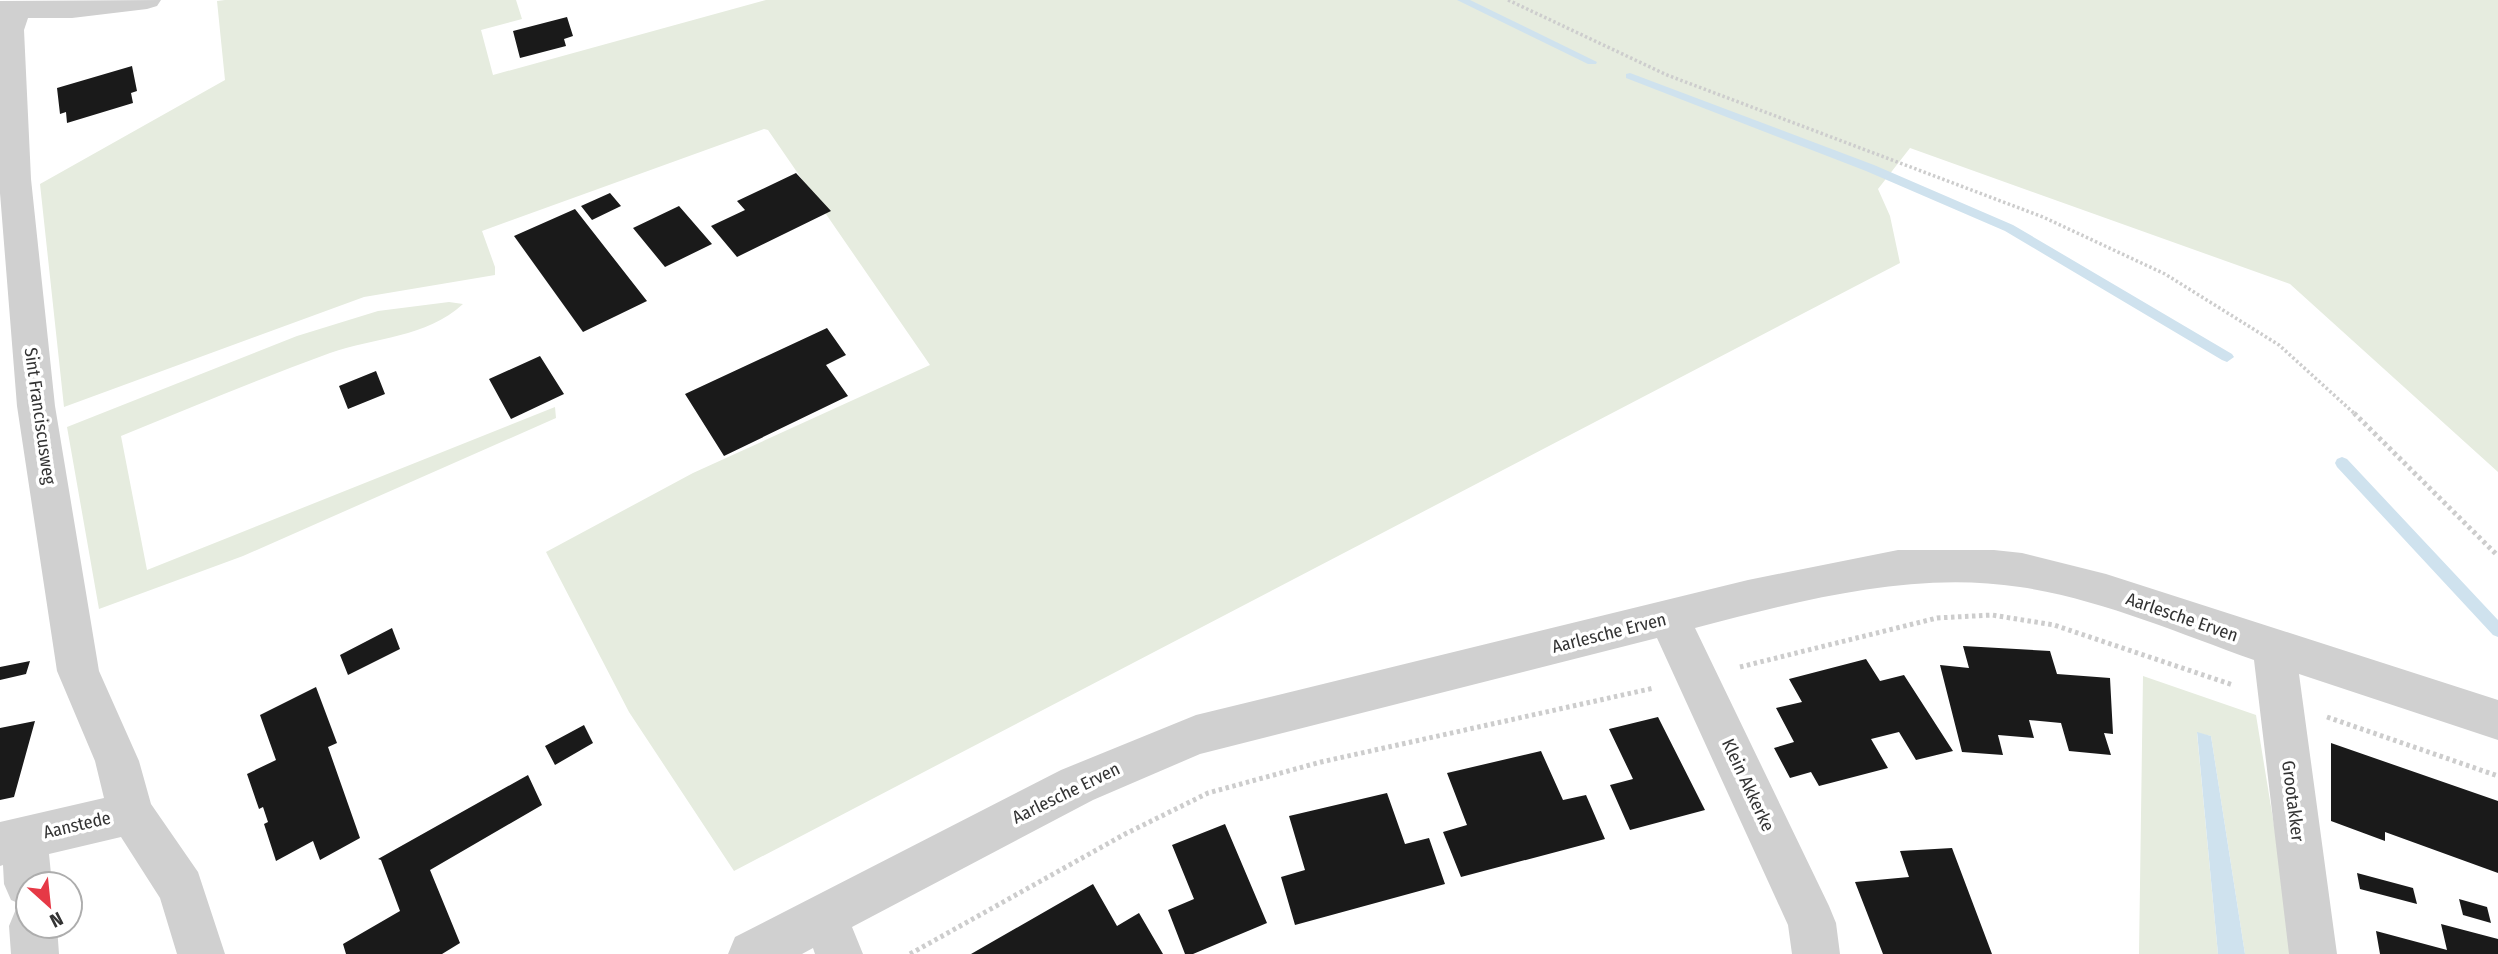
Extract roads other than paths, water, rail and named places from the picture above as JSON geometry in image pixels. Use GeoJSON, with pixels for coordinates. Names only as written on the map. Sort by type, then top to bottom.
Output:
{"type":"FeatureCollection","features":[{"type":"Feature","properties":{"kind":"street"},"geometry":{"type":"LineString","coordinates":[[10,11],[72,9],[147,0]]}},
{"type":"Feature","properties":{"kind":"street","name":"Sint Franciscusweg"},"geometry":{"type":"LineString","coordinates":[[10,11],[15,178],[36,406],[78,671],[117,761],[131,813],[181,888],[201,954]]}},
{"type":"Feature","properties":{"kind":"street","name":"Aarlesche Erven"},"geometry":{"type":"LineString","coordinates":[[752,954],[832,935],[1077,785],[1195,735],[1748,597],[1898,566],[2022,570],[2106,591],[2274,649],[2498,720]]}},
{"type":"Feature","properties":{"kind":"street","name":"Klein Akkerke"},"geometry":{"type":"LineString","coordinates":[[1670,618],[1812,923],[1816,954]]}},
{"type":"Feature","properties":{"kind":"street","name":"Grootakker"},"geometry":{"type":"LineString","coordinates":[[2274,649],[2313,954]]}},
{"type":"Feature","properties":{"kind":"street","name":"Aanstede"},"geometry":{"type":"LineString","coordinates":[[23,870],[12,841],[131,813]]}},
{"type":"Feature","properties":{"kind":"water"},"geometry":{"type":"Polygon","coordinates":[[[2197,732],[2211,736],[2245,954],[2218,954],[2197,732]]]}},
{"type":"Feature","properties":{"kind":"waterway"},"geometry":{"type":"LineString","coordinates":[[1462,0],[1592,62]]}},
{"type":"Feature","properties":{"kind":"waterway"},"geometry":{"type":"LineString","coordinates":[[1630,76],[1870,168],[2009,228],[2227,357]]}},
{"type":"Feature","properties":{"kind":"waterway"},"geometry":{"type":"LineString","coordinates":[[2342,463],[2498,630]]}}]}
